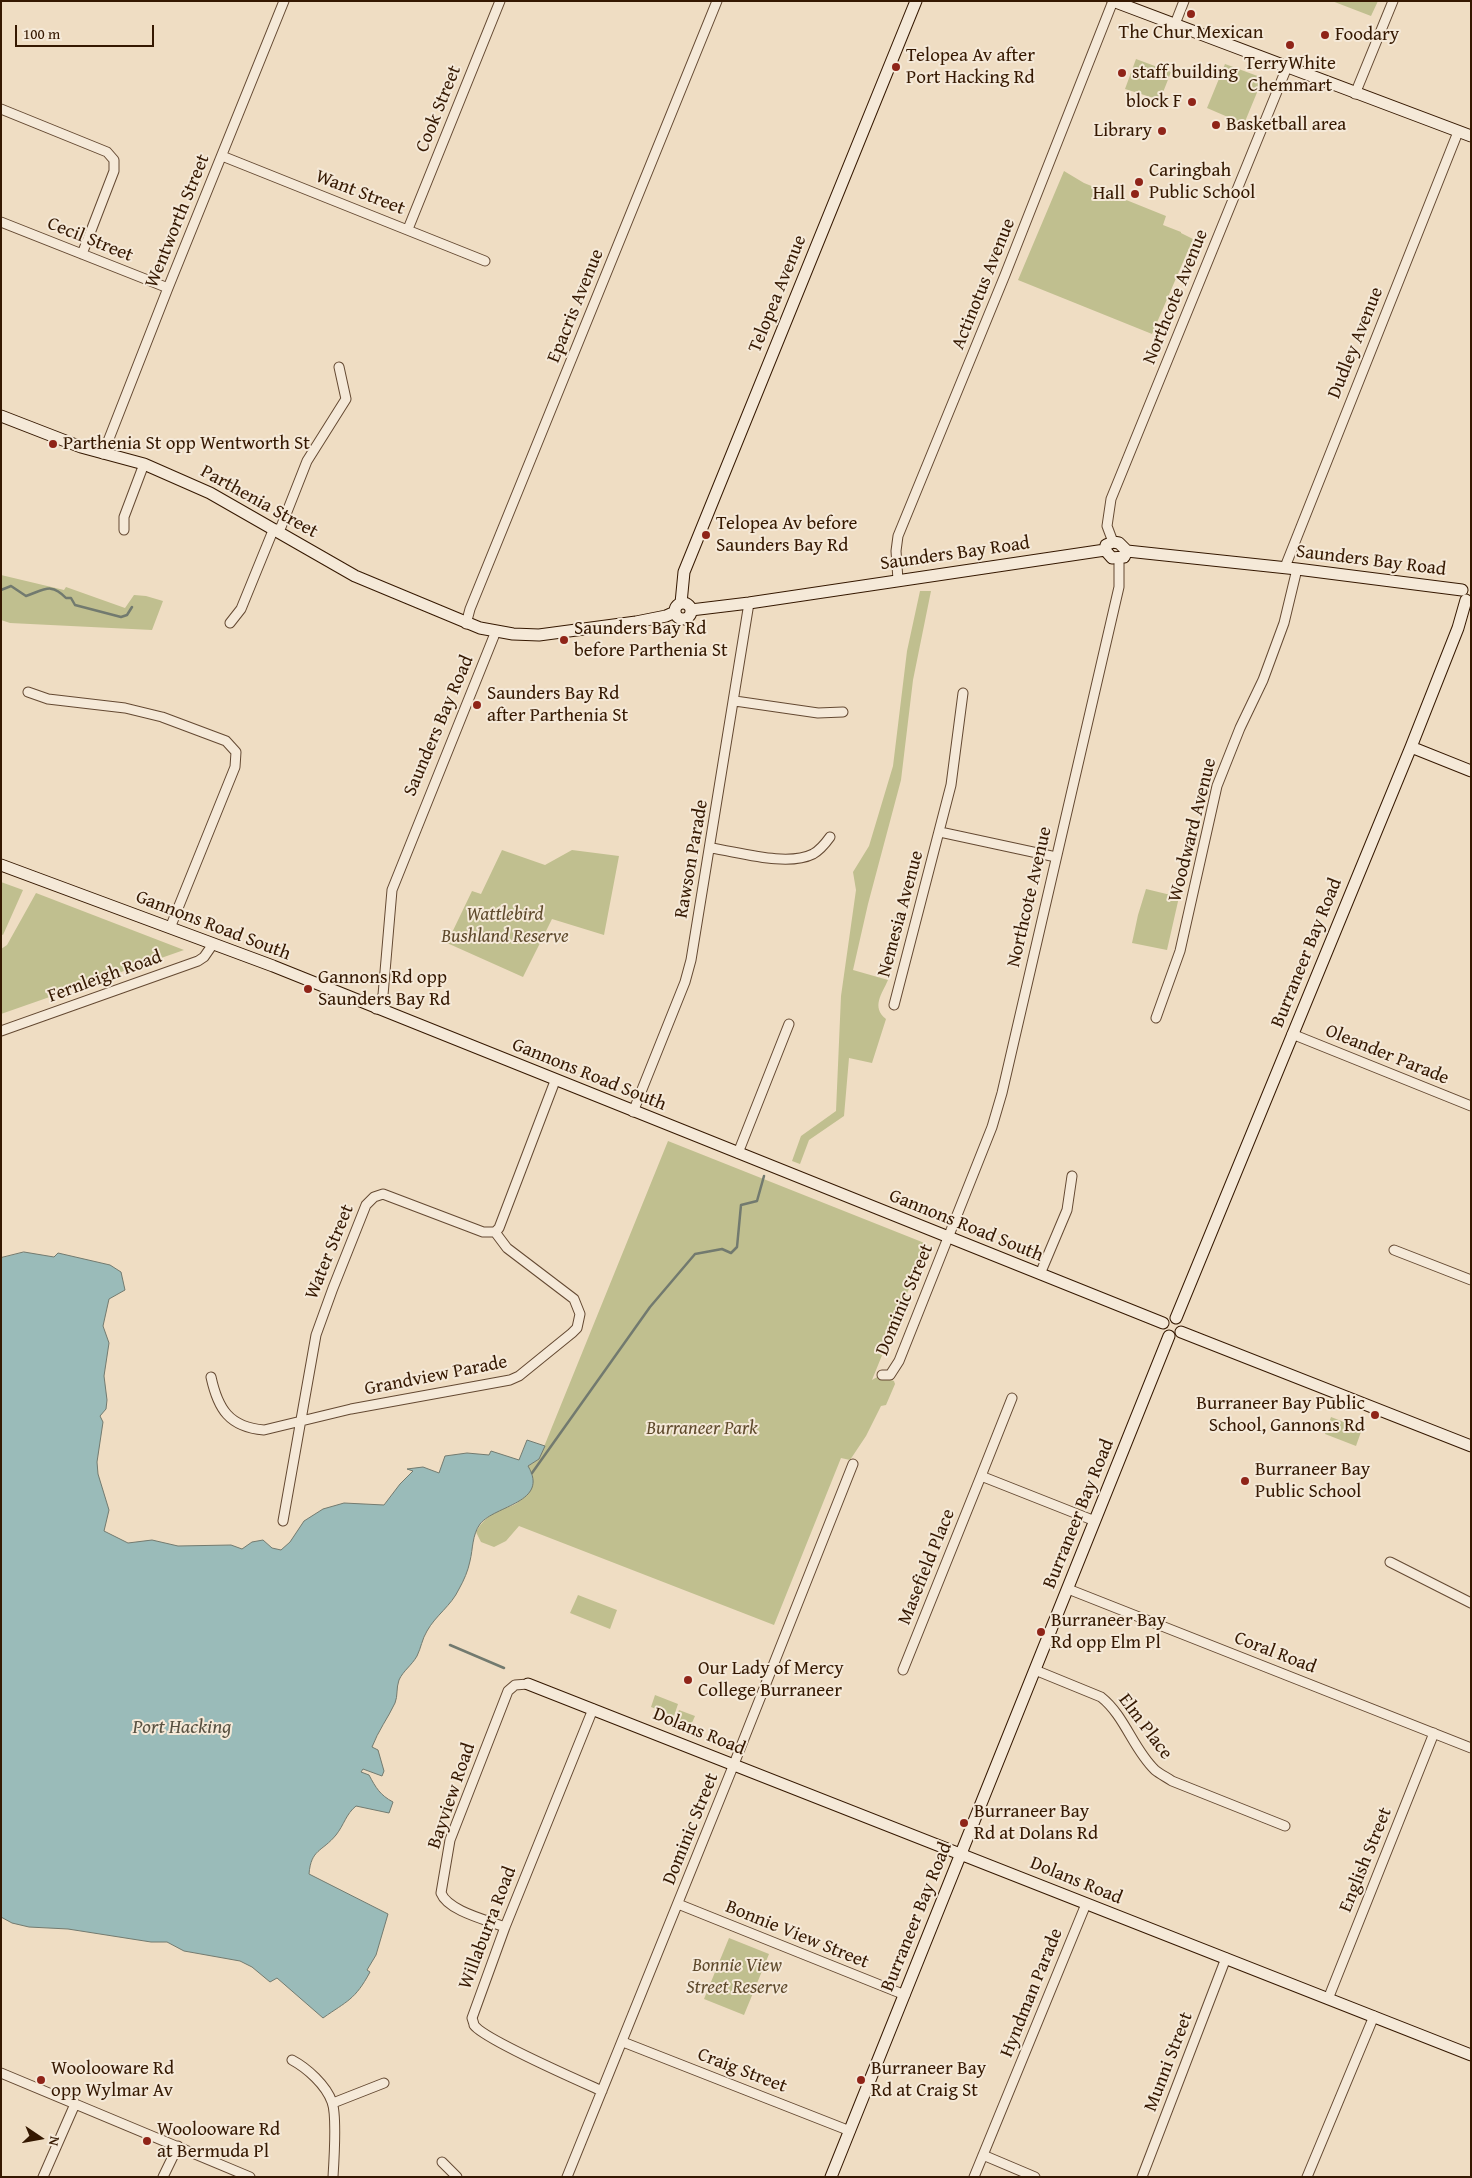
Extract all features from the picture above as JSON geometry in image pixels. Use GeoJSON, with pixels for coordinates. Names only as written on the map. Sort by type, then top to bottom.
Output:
{"type":"FeatureCollection","features":[{"type":"Feature","properties":{"kind":"street","name":"Wentworth Street"},"geometry":{"type":"LineString","coordinates":[[103,454],[284,1]]}},
{"type":"Feature","properties":{"kind":"street","name":"Cook Street"},"geometry":{"type":"LineString","coordinates":[[408,229],[500,1]]}},
{"type":"Feature","properties":{"kind":"street","name":"Epacris Avenue"},"geometry":{"type":"LineString","coordinates":[[466,624],[470,609],[717,1]]}},
{"type":"Feature","properties":{"kind":"street","name":"Telopea Avenue"},"geometry":{"type":"LineString","coordinates":[[678,608],[684,572],[916,1]]}},
{"type":"Feature","properties":{"kind":"street"},"geometry":{"type":"LineString","coordinates":[[1113,1],[1355,94],[1471,136]]}},
{"type":"Feature","properties":{"kind":"street","name":"Actinotus Avenue"},"geometry":{"type":"LineString","coordinates":[[898,580],[896,551],[898,536],[1005,275],[1113,1]]}},
{"type":"Feature","properties":{"kind":"street"},"geometry":{"type":"LineString","coordinates":[[1175,24],[1184,1]]}},
{"type":"Feature","properties":{"kind":"street"},"geometry":{"type":"LineString","coordinates":[[1355,94],[1393,1]]}},
{"type":"Feature","properties":{"kind":"street","name":"Northcote Avenue"},"geometry":{"type":"LineString","coordinates":[[1109,546],[1107,526],[1108,509],[1111,499],[1287,67]]}},
{"type":"Feature","properties":{"kind":"street"},"geometry":{"type":"LineString","coordinates":[[1,109],[86,142],[107,152],[114,160],[114,171],[82,254]]}},
{"type":"Feature","properties":{"kind":"street","name":"Dudley Avenue"},"geometry":{"type":"LineString","coordinates":[[1285,567],[1458,132]]}},
{"type":"Feature","properties":{"kind":"street","name":"Want Street"},"geometry":{"type":"LineString","coordinates":[[222,156],[485,261]]}},
{"type":"Feature","properties":{"kind":"street","name":"Cecil Street"},"geometry":{"type":"LineString","coordinates":[[1,222],[168,288]]}},
{"type":"Feature","properties":{"kind":"street"},"geometry":{"type":"LineString","coordinates":[[230,623],[241,609],[272,533],[281,526],[307,461],[346,400],[339,367]]}},
{"type":"Feature","properties":{"kind":"street","name":"Parthenia Street"},"geometry":{"type":"LineString","coordinates":[[1,416],[80,447],[144,464],[210,493],[276,529],[355,576],[466,624],[496,631]]}},
{"type":"Feature","properties":{"kind":"street"},"geometry":{"type":"LineString","coordinates":[[124,530],[124,517],[144,464]]}},
{"type":"Feature","properties":{"kind":"street"},"geometry":{"type":"LineString","coordinates":[[1109,546],[1119,544],[1123,555]]}},
{"type":"Feature","properties":{"kind":"street","name":"Saunders Bay Road"},"geometry":{"type":"LineString","coordinates":[[678,608],[677,617],[683,619],[690,615],[691,610],[749,603],[1109,546]]}},
{"type":"Feature","properties":{"kind":"street","name":"Saunders Bay Road"},"geometry":{"type":"LineString","coordinates":[[1123,555],[1297,568],[1468,594]]}},
{"type":"Feature","properties":{"kind":"street","name":"Northcote Avenue"},"geometry":{"type":"LineString","coordinates":[[949,1237],[992,1126],[1002,1093],[1118,587],[1123,555]]}},
{"type":"Feature","properties":{"kind":"street","name":"Woodward Avenue"},"geometry":{"type":"LineString","coordinates":[[1156,1018],[1180,951],[1217,786],[1240,728],[1263,680],[1284,623],[1297,568]]}},
{"type":"Feature","properties":{"kind":"street","name":"Burraneer Bay Road"},"geometry":{"type":"LineString","coordinates":[[1176,1318],[1411,747],[1458,628],[1468,594]]}},
{"type":"Feature","properties":{"kind":"street","name":"Rawson Parade"},"geometry":{"type":"LineString","coordinates":[[633,1112],[689,967],[711,848],[749,603]]}},
{"type":"Feature","properties":{"kind":"street"},"geometry":{"type":"LineString","coordinates":[[496,631],[525,635],[569,632],[666,616],[678,608]]}},
{"type":"Feature","properties":{"kind":"street","name":"Saunders Bay Road"},"geometry":{"type":"LineString","coordinates":[[376,1009],[383,994],[392,890],[496,631]]}},
{"type":"Feature","properties":{"kind":"street"},"geometry":{"type":"LineString","coordinates":[[28,692],[48,699],[125,708],[162,717],[226,741],[236,752],[235,768],[170,928]]}},
{"type":"Feature","properties":{"kind":"street","name":"Nemesia Avenue"},"geometry":{"type":"LineString","coordinates":[[894,1005],[940,832],[952,776],[962,693]]}},
{"type":"Feature","properties":{"kind":"street"},"geometry":{"type":"LineString","coordinates":[[735,701],[818,713],[843,712]]}},
{"type":"Feature","properties":{"kind":"street"},"geometry":{"type":"LineString","coordinates":[[1411,747],[1471,772]]}},
{"type":"Feature","properties":{"kind":"street","name":"Nemesia Avenue"},"geometry":{"type":"LineString","coordinates":[[940,832],[1056,857]]}},
{"type":"Feature","properties":{"kind":"street"},"geometry":{"type":"LineString","coordinates":[[711,848],[783,860],[798,859],[812,854],[830,838]]}},
{"type":"Feature","properties":{"kind":"street","name":"Gannons Road South"},"geometry":{"type":"LineString","coordinates":[[1,865],[273,966],[376,1009],[1163,1323]]}},
{"type":"Feature","properties":{"kind":"street","name":"Fernleigh Road"},"geometry":{"type":"LineString","coordinates":[[1,1031],[198,961],[204,957],[213,944]]}},
{"type":"Feature","properties":{"kind":"street"},"geometry":{"type":"LineString","coordinates":[[738,1153],[789,1024]]}},
{"type":"Feature","properties":{"kind":"street","name":"Oleander Parade"},"geometry":{"type":"LineString","coordinates":[[1292,1034],[1471,1106]]}},
{"type":"Feature","properties":{"kind":"street"},"geometry":{"type":"LineString","coordinates":[[495,1232],[499,1228],[555,1080]]}},
{"type":"Feature","properties":{"kind":"street"},"geometry":{"type":"LineString","coordinates":[[1040,1274],[1065,1215],[1072,1176]]}},
{"type":"Feature","properties":{"kind":"street","name":"Water Street"},"geometry":{"type":"LineString","coordinates":[[283,1521],[313,1351],[321,1319],[366,1205],[374,1197],[383,1194],[483,1232],[495,1232]]}},
{"type":"Feature","properties":{"kind":"street","name":"Grandview Parade"},"geometry":{"type":"LineString","coordinates":[[211,1377],[216,1400],[225,1412],[236,1422],[250,1429],[264,1430],[351,1409],[510,1380],[519,1376],[572,1334],[577,1328],[580,1314],[574,1299],[507,1248],[498,1239],[495,1232]]}},
{"type":"Feature","properties":{"kind":"street","name":"Dominic Street"},"geometry":{"type":"LineString","coordinates":[[889,1377],[899,1361],[949,1237]]}},
{"type":"Feature","properties":{"kind":"street"},"geometry":{"type":"LineString","coordinates":[[1394,1250],[1471,1280]]}},
{"type":"Feature","properties":{"kind":"street"},"geometry":{"type":"LineString","coordinates":[[1170,1317],[1176,1318],[1181,1322],[1181,1332],[1175,1336],[1169,1336],[1164,1332],[1163,1323],[1170,1317]]}},
{"type":"Feature","properties":{"kind":"street"},"geometry":{"type":"LineString","coordinates":[[1181,1332],[1471,1446]]}},
{"type":"Feature","properties":{"kind":"street","name":"Burraneer Bay Road"},"geometry":{"type":"LineString","coordinates":[[831,2177],[1169,1336]]}},
{"type":"Feature","properties":{"kind":"street","name":"Masefield Place"},"geometry":{"type":"LineString","coordinates":[[904,1670],[1012,1398]]}},
{"type":"Feature","properties":{"kind":"street","name":"Dominic Street"},"geometry":{"type":"LineString","coordinates":[[567,2177],[623,2042],[853,1464]]}},
{"type":"Feature","properties":{"kind":"street"},"geometry":{"type":"LineString","coordinates":[[981,1476],[1095,1522]]}},
{"type":"Feature","properties":{"kind":"street"},"geometry":{"type":"LineString","coordinates":[[1390,1562],[1471,1602]]}},
{"type":"Feature","properties":{"kind":"street","name":"Coral Road"},"geometry":{"type":"LineString","coordinates":[[1068,1589],[1471,1748]]}},
{"type":"Feature","properties":{"kind":"street","name":"Elm Place"},"geometry":{"type":"LineString","coordinates":[[1035,1670],[1101,1697],[1110,1704],[1146,1759],[1156,1771],[1172,1781],[1285,1826]]}},
{"type":"Feature","properties":{"kind":"street","name":"Dolans Road"},"geometry":{"type":"LineString","coordinates":[[528,1684],[1471,2055]]}},
{"type":"Feature","properties":{"kind":"street","name":"Bayview Road"},"geometry":{"type":"LineString","coordinates":[[504,1927],[453,1907],[444,1900],[441,1893],[450,1840],[508,1691],[515,1685],[528,1684]]}},
{"type":"Feature","properties":{"kind":"street","name":"Willaburra Road"},"geometry":{"type":"LineString","coordinates":[[593,1709],[504,1927],[472,2018],[474,2025],[490,2037],[567,2076],[602,2091]]}},
{"type":"Feature","properties":{"kind":"street","name":"English Street"},"geometry":{"type":"LineString","coordinates":[[1328,1998],[1434,1733]]}},
{"type":"Feature","properties":{"kind":"street","name":"Bonnie View Street"},"geometry":{"type":"LineString","coordinates":[[678,1904],[904,1995]]}},
{"type":"Feature","properties":{"kind":"street","name":"Hyndman Parade"},"geometry":{"type":"LineString","coordinates":[[974,2177],[1086,1904]]}},
{"type":"Feature","properties":{"kind":"street","name":"Munni Street"},"geometry":{"type":"LineString","coordinates":[[1142,2177],[1226,1958]]}},
{"type":"Feature","properties":{"kind":"street"},"geometry":{"type":"LineString","coordinates":[[1307,2177],[1374,2016]]}},
{"type":"Feature","properties":{"kind":"street","name":"Craig Street"},"geometry":{"type":"LineString","coordinates":[[623,2042],[850,2131]]}},
{"type":"Feature","properties":{"kind":"street"},"geometry":{"type":"LineString","coordinates":[[292,2060],[302,2066],[316,2079],[332,2103],[333,2177]]}},
{"type":"Feature","properties":{"kind":"street"},"geometry":{"type":"LineString","coordinates":[[1,2073],[250,2177]]}},
{"type":"Feature","properties":{"kind":"street"},"geometry":{"type":"LineString","coordinates":[[332,2103],[384,2082]]}},
{"type":"Feature","properties":{"kind":"street"},"geometry":{"type":"LineString","coordinates":[[44,2177],[75,2104]]}},
{"type":"Feature","properties":{"kind":"street"},"geometry":{"type":"LineString","coordinates":[[163,2177],[178,2146]]}},
{"type":"Feature","properties":{"kind":"street"},"geometry":{"type":"LineString","coordinates":[[983,2155],[1035,2177]]}},
{"type":"Feature","properties":{"kind":"street"},"geometry":{"type":"LineString","coordinates":[[442,2162],[457,2177]]}},
{"type":"Feature","properties":{"kind":"green space"},"geometry":{"type":"Polygon","coordinates":[[[1332,1],[1378,1],[1371,16],[1332,1]]]}},
{"type":"Feature","properties":{"kind":"green space"},"geometry":{"type":"Polygon","coordinates":[[[1136,59],[1171,72],[1160,100],[1125,89],[1136,59]]]}},
{"type":"Feature","properties":{"kind":"green space"},"geometry":{"type":"Polygon","coordinates":[[[1225,64],[1263,78],[1244,124],[1207,108],[1225,64]]]}},
{"type":"Feature","properties":{"kind":"green space"},"geometry":{"type":"Polygon","coordinates":[[[1064,171],[1084,183],[1166,216],[1163,225],[1193,239],[1152,334],[1018,280],[1064,171]]]}},
{"type":"Feature","properties":{"kind":"green space"},"geometry":{"type":"Polygon","coordinates":[[[1,575],[64,590],[66,587],[125,608],[134,595],[163,601],[152,630],[10,623],[1,620],[1,575]]]}},
{"type":"Feature","properties":{"kind":"green space"},"geometry":{"type":"Polygon","coordinates":[[[920,591],[931,591],[913,680],[901,780],[868,904],[853,970],[888,980],[878,1005],[879,1010],[886,1019],[872,1063],[849,1058],[844,1116],[809,1140],[800,1164],[792,1161],[801,1136],[836,1111],[841,996],[856,890],[853,872],[869,846],[893,766],[907,651],[920,591]]]}},
{"type":"Feature","properties":{"kind":"green space","name":"Wattlebird Bushland Reserve"},"geometry":{"type":"Polygon","coordinates":[[[502,850],[545,865],[572,850],[619,856],[604,935],[552,919],[523,977],[447,943],[472,891],[481,894],[502,850]]]}},
{"type":"Feature","properties":{"kind":"green space"},"geometry":{"type":"Polygon","coordinates":[[[1,882],[23,890],[3,935],[1,934],[1,882]]]}},
{"type":"Feature","properties":{"kind":"green space"},"geometry":{"type":"Polygon","coordinates":[[[1146,889],[1179,897],[1167,950],[1132,943],[1146,889]]]}},
{"type":"Feature","properties":{"kind":"green space"},"geometry":{"type":"Polygon","coordinates":[[[36,893],[184,950],[1,1014],[1,949],[7,945],[36,893]]]}},
{"type":"Feature","properties":{"kind":"green space","name":"Burraneer Park"},"geometry":{"type":"Polygon","coordinates":[[[668,1141],[927,1244],[872,1380],[879,1376],[894,1381],[895,1384],[886,1405],[881,1406],[866,1436],[850,1460],[841,1458],[774,1625],[519,1526],[506,1541],[494,1547],[481,1542],[476,1532],[487,1518],[515,1504],[529,1491],[532,1476],[528,1466],[539,1459],[668,1141]]]}},
{"type":"Feature","properties":{"kind":"green space"},"geometry":{"type":"Polygon","coordinates":[[[1331,1417],[1362,1429],[1356,1446],[1325,1434],[1331,1417]]]}},
{"type":"Feature","properties":{"kind":"green space"},"geometry":{"type":"Polygon","coordinates":[[[578,1595],[617,1610],[610,1629],[570,1613],[578,1595]]]}},
{"type":"Feature","properties":{"kind":"green space"},"geometry":{"type":"Polygon","coordinates":[[[655,1695],[678,1704],[674,1716],[651,1707],[655,1695]]]}},
{"type":"Feature","properties":{"kind":"green space"},"geometry":{"type":"Polygon","coordinates":[[[679,1710],[695,1716],[691,1725],[675,1719],[679,1710]]]}},
{"type":"Feature","properties":{"kind":"green space","name":"Bonnie View Street Reserve"},"geometry":{"type":"Polygon","coordinates":[[[729,1938],[769,1954],[744,2015],[704,1999],[729,1938]]]}},
{"type":"Feature","properties":{"kind":"water","name":"Port Hacking"},"geometry":{"type":"Polygon","coordinates":[[[24,1252],[54,1257],[58,1253],[110,1265],[121,1272],[125,1290],[109,1299],[103,1326],[109,1343],[104,1376],[107,1400],[106,1409],[100,1416],[103,1422],[97,1462],[98,1474],[109,1510],[104,1531],[128,1543],[152,1540],[178,1546],[231,1545],[242,1549],[252,1542],[263,1540],[272,1548],[281,1550],[290,1542],[304,1521],[323,1509],[344,1503],[384,1505],[413,1471],[407,1469],[423,1467],[439,1473],[445,1456],[467,1453],[489,1455],[491,1451],[519,1460],[527,1440],[545,1446],[539,1459],[528,1466],[533,1478],[532,1488],[526,1496],[487,1518],[477,1528],[468,1568],[461,1586],[456,1595],[431,1625],[417,1656],[399,1680],[395,1703],[372,1747],[378,1750],[384,1771],[382,1776],[363,1769],[361,1772],[369,1775],[379,1791],[393,1802],[389,1813],[356,1806],[350,1812],[336,1835],[312,1860],[309,1874],[388,1914],[376,1955],[367,1970],[370,1972],[360,1989],[350,1999],[323,2018],[277,1978],[270,1982],[252,1967],[240,1961],[184,1951],[167,1942],[151,1942],[68,1929],[29,1927],[12,1923],[1,1917],[1,1258],[24,1252]]]}},
{"type":"Feature","properties":{"kind":"waterway"},"geometry":{"type":"LineString","coordinates":[[1,590],[11,586],[26,596],[47,589],[56,590],[66,598],[71,598],[75,605],[121,617],[127,615],[132,607]]}},
{"type":"Feature","properties":{"kind":"waterway"},"geometry":{"type":"LineString","coordinates":[[532,1473],[650,1307],[695,1254],[722,1249],[731,1253],[737,1247],[741,1205],[757,1201],[764,1176]]}},
{"type":"Feature","properties":{"kind":"waterway"},"geometry":{"type":"LineString","coordinates":[[450,1645],[504,1668]]}},
{"type":"Feature","properties":{"kind":"place","name":"The Chur Mexican"},"geometry":{"type":"Point","coordinates":[1191,14]}},
{"type":"Feature","properties":{"kind":"place","name":"Foodary"},"geometry":{"type":"Point","coordinates":[1325,35]}},
{"type":"Feature","properties":{"kind":"place","name":"TerryWhite Chemmart"},"geometry":{"type":"Point","coordinates":[1290,45]}},
{"type":"Feature","properties":{"kind":"place","name":"Telopea Av after Port Hacking Rd"},"geometry":{"type":"Point","coordinates":[896,67]}},
{"type":"Feature","properties":{"kind":"place","name":"staff building"},"geometry":{"type":"Point","coordinates":[1122,73]}},
{"type":"Feature","properties":{"kind":"place","name":"block F"},"geometry":{"type":"Point","coordinates":[1192,102]}},
{"type":"Feature","properties":{"kind":"place","name":"Basketball area"},"geometry":{"type":"Point","coordinates":[1216,125]}},
{"type":"Feature","properties":{"kind":"place","name":"Library"},"geometry":{"type":"Point","coordinates":[1162,131]}},
{"type":"Feature","properties":{"kind":"place","name":"Caringbah Public School"},"geometry":{"type":"Point","coordinates":[1139,182]}},
{"type":"Feature","properties":{"kind":"place","name":"Hall"},"geometry":{"type":"Point","coordinates":[1135,194]}},
{"type":"Feature","properties":{"kind":"place","name":"Parthenia St opp Wentworth St"},"geometry":{"type":"Point","coordinates":[53,444]}},
{"type":"Feature","properties":{"kind":"place","name":"Telopea Av before Saunders Bay Rd"},"geometry":{"type":"Point","coordinates":[706,535]}},
{"type":"Feature","properties":{"kind":"place","name":"Saunders Bay Rd before Parthenia St"},"geometry":{"type":"Point","coordinates":[564,640]}},
{"type":"Feature","properties":{"kind":"place","name":"Saunders Bay Rd after Parthenia St"},"geometry":{"type":"Point","coordinates":[477,705]}},
{"type":"Feature","properties":{"kind":"place","name":"Gannons Rd opp Saunders Bay Rd"},"geometry":{"type":"Point","coordinates":[308,989]}},
{"type":"Feature","properties":{"kind":"place","name":"Burraneer Bay Public School, Gannons Rd"},"geometry":{"type":"Point","coordinates":[1375,1415]}},
{"type":"Feature","properties":{"kind":"place","name":"Burraneer Bay Public School"},"geometry":{"type":"Point","coordinates":[1245,1481]}},
{"type":"Feature","properties":{"kind":"place","name":"Burraneer Bay Rd opp Elm Pl"},"geometry":{"type":"Point","coordinates":[1041,1632]}},
{"type":"Feature","properties":{"kind":"place","name":"Our Lady of Mercy College Burraneer"},"geometry":{"type":"Point","coordinates":[688,1680]}},
{"type":"Feature","properties":{"kind":"place","name":"Burraneer Bay Rd at Dolans Rd"},"geometry":{"type":"Point","coordinates":[964,1823]}},
{"type":"Feature","properties":{"kind":"place","name":"Woolooware Rd opp Wylmar Av"},"geometry":{"type":"Point","coordinates":[41,2080]}},
{"type":"Feature","properties":{"kind":"place","name":"Burraneer Bay Rd at Craig St"},"geometry":{"type":"Point","coordinates":[861,2080]}},
{"type":"Feature","properties":{"kind":"place","name":"Woolooware Rd at Bermuda Pl"},"geometry":{"type":"Point","coordinates":[147,2141]}}]}
